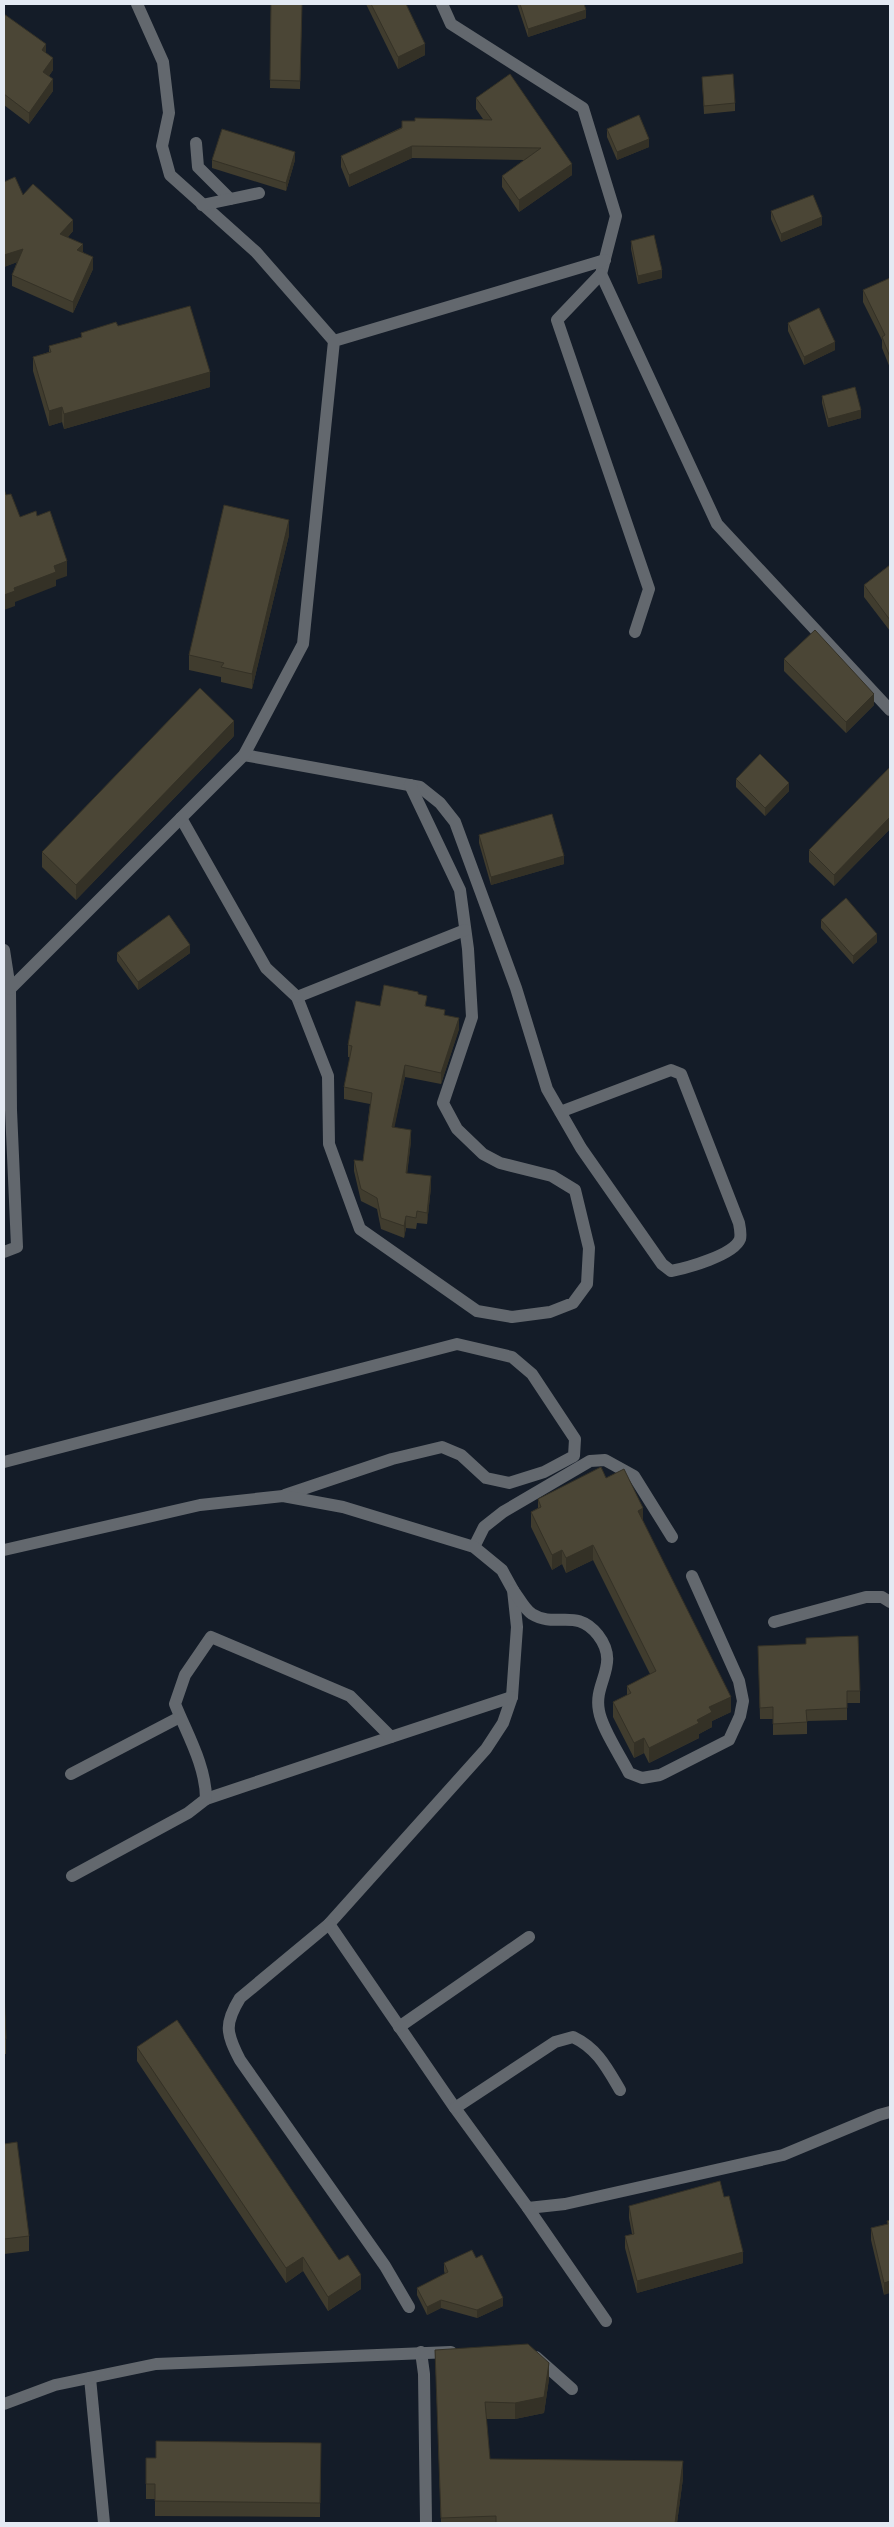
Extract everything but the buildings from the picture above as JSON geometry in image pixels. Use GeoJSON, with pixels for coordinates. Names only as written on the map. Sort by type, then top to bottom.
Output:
{"type":"FeatureCollection","features":[{"type":"Feature","properties":{"kind":"street"},"geometry":{"type":"LineString","coordinates":[[10,989],[244,755],[303,644],[334,341],[256,252],[170,175],[162,146],[168,113],[163,62],[138,4]]}},
{"type":"Feature","properties":{"kind":"street"},"geometry":{"type":"LineString","coordinates":[[442,4],[451,24],[583,108],[616,216],[601,274],[557,320],[649,589],[635,632]]}},
{"type":"Feature","properties":{"kind":"street"},"geometry":{"type":"LineString","coordinates":[[196,143],[198,167],[230,199]]}},
{"type":"Feature","properties":{"kind":"street"},"geometry":{"type":"LineString","coordinates":[[202,205],[259,193]]}},
{"type":"Feature","properties":{"kind":"street"},"geometry":{"type":"LineString","coordinates":[[334,341],[605,260]]}},
{"type":"Feature","properties":{"kind":"street"},"geometry":{"type":"LineString","coordinates":[[601,274],[717,524],[890,710]]}},
{"type":"Feature","properties":{"kind":"street"},"geometry":{"type":"LineString","coordinates":[[244,755],[420,787],[427,793],[455,822],[516,988],[548,1089],[560,1112],[586,1156],[662,1264],[671,1271],[686,1268],[734,1247],[740,1239],[739,1223],[681,1074],[671,1070],[560,1112]]}},
{"type":"Feature","properties":{"kind":"street"},"geometry":{"type":"LineString","coordinates":[[181,818],[266,968],[297,997],[328,1076],[329,1144],[360,1229],[477,1311],[512,1317],[550,1312],[573,1303],[587,1284],[589,1248],[575,1190],[552,1176],[500,1163],[483,1154],[457,1129],[443,1103],[472,1016],[465,930],[460,890],[410,785]]}},
{"type":"Feature","properties":{"kind":"street"},"geometry":{"type":"LineString","coordinates":[[297,997],[465,930]]}},
{"type":"Feature","properties":{"kind":"street"},"geometry":{"type":"LineString","coordinates":[[4,950],[10,989],[11,1110],[16,1247],[4,1252]]}},
{"type":"Feature","properties":{"kind":"street"},"geometry":{"type":"LineString","coordinates":[[4,1462],[458,1344],[512,1357],[532,1374],[575,1439],[574,1456],[544,1472],[509,1484],[486,1478],[461,1455],[442,1447],[392,1459],[283,1496],[200,1505],[4,1550]]}},
{"type":"Feature","properties":{"kind":"street"},"geometry":{"type":"LineString","coordinates":[[474,1547],[484,1527],[503,1512],[590,1461],[605,1460],[634,1476],[672,1537]]}},
{"type":"Feature","properties":{"kind":"street"},"geometry":{"type":"LineString","coordinates":[[283,1496],[343,1507],[474,1547],[502,1570],[513,1590],[530,1613],[540,1618],[574,1619],[588,1623],[600,1637],[609,1659],[597,1696],[599,1713],[629,1773],[642,1778],[660,1775],[729,1740],[740,1716],[743,1701],[739,1680],[692,1576]]}},
{"type":"Feature","properties":{"kind":"street"},"geometry":{"type":"LineString","coordinates":[[410,2307],[386,2266],[240,2060],[231,2043],[227,2028],[231,2013],[240,1998],[329,1924],[486,1749],[503,1723],[512,1696],[517,1627],[513,1590]]}},
{"type":"Feature","properties":{"kind":"street"},"geometry":{"type":"LineString","coordinates":[[774,1622],[866,1597],[882,1597],[890,1602]]}},
{"type":"Feature","properties":{"kind":"street"},"geometry":{"type":"LineString","coordinates":[[206,1799],[206,1785],[201,1768],[175,1704],[184,1675],[211,1637],[350,1696],[391,1737]]}},
{"type":"Feature","properties":{"kind":"street"},"geometry":{"type":"LineString","coordinates":[[72,1876],[188,1813],[206,1799],[512,1696]]}},
{"type":"Feature","properties":{"kind":"street"},"geometry":{"type":"LineString","coordinates":[[71,1774],[180,1717]]}},
{"type":"Feature","properties":{"kind":"street"},"geometry":{"type":"LineString","coordinates":[[329,1924],[455,2108],[528,2208],[606,2321]]}},
{"type":"Feature","properties":{"kind":"street"},"geometry":{"type":"LineString","coordinates":[[399,2027],[529,1937]]}},
{"type":"Feature","properties":{"kind":"street"},"geometry":{"type":"LineString","coordinates":[[455,2108],[555,2042],[573,2036],[586,2043],[597,2053],[620,2090]]}},
{"type":"Feature","properties":{"kind":"street"},"geometry":{"type":"LineString","coordinates":[[528,2208],[565,2204],[783,2155],[879,2114],[890,2112]]}},
{"type":"Feature","properties":{"kind":"street"},"geometry":{"type":"LineString","coordinates":[[421,2352],[424,2374],[426,2523]]}},
{"type":"Feature","properties":{"kind":"street"},"geometry":{"type":"LineString","coordinates":[[4,2404],[55,2385],[156,2364],[421,2352],[461,2352]]}},
{"type":"Feature","properties":{"kind":"street"},"geometry":{"type":"LineString","coordinates":[[520,2352],[530,2352],[572,2389]]}},
{"type":"Feature","properties":{"kind":"street"},"geometry":{"type":"LineString","coordinates":[[90,2378],[104,2523]]}}]}
